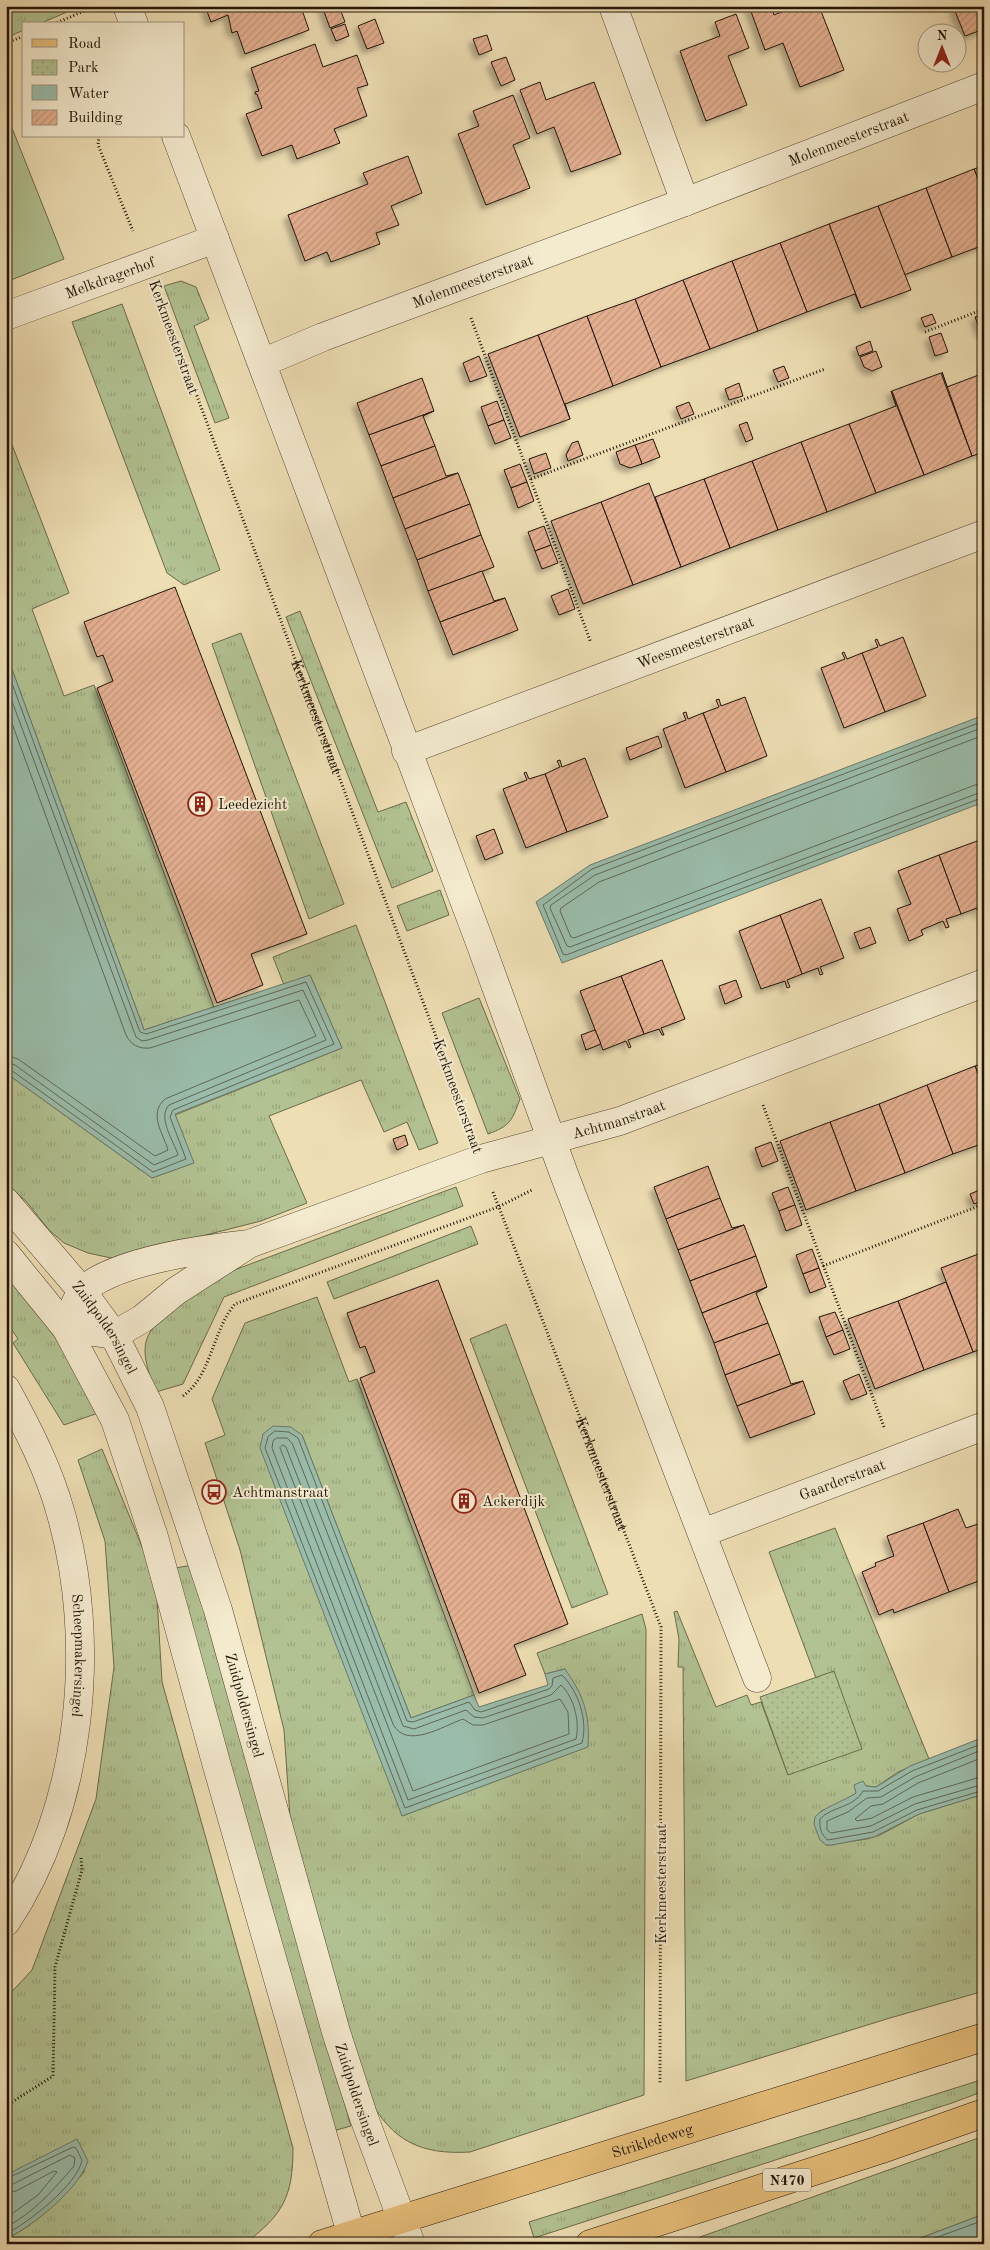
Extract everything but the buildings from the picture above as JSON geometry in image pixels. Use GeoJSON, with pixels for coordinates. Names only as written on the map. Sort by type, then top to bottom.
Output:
{"type":"FeatureCollection","features":[{"type":"Feature","properties":{"kind":"main road","name":"Strikledeweg"},"geometry":{"type":"LineString","coordinates":[[322,2244],[406,2232],[984,2037]]}},
{"type":"Feature","properties":{"kind":"main road","name":"N470"},"geometry":{"type":"LineString","coordinates":[[590,2244],[879,2150],[984,2113]]}},
{"type":"Feature","properties":{"kind":"street"},"geometry":{"type":"LineString","coordinates":[[127,6],[133,22]]}},
{"type":"Feature","properties":{"kind":"street"},"geometry":{"type":"LineString","coordinates":[[613,6],[685,202]]}},
{"type":"Feature","properties":{"kind":"street","name":"Molenmeesterstraat"},"geometry":{"type":"LineString","coordinates":[[262,363],[323,337],[685,202],[984,86]]}},
{"type":"Feature","properties":{"kind":"street"},"geometry":{"type":"LineString","coordinates":[[177,138],[406,751],[479,940],[564,1174],[757,1678]]}},
{"type":"Feature","properties":{"kind":"street","name":"Melkdragerhof"},"geometry":{"type":"LineString","coordinates":[[6,316],[214,239]]}},
{"type":"Feature","properties":{"kind":"street","name":"Weesmeesterstraat"},"geometry":{"type":"LineString","coordinates":[[406,751],[984,534]]}},
{"type":"Feature","properties":{"kind":"street","name":"Achtmanstraat"},"geometry":{"type":"LineString","coordinates":[[114,1335],[142,1319],[176,1290],[249,1244],[481,1158],[620,1121],[984,983]]}},
{"type":"Feature","properties":{"kind":"street","name":"Zuidpoldersingel"},"geometry":{"type":"LineString","coordinates":[[6,1202],[82,1290],[114,1335],[150,1407],[218,1610],[336,2032],[406,2232]]}},
{"type":"Feature","properties":{"kind":"street","name":"Achtmanstraat"},"geometry":{"type":"LineString","coordinates":[[82,1290],[113,1272],[195,1250],[249,1244]]}},
{"type":"Feature","properties":{"kind":"street","name":"Zuidpoldersingel"},"geometry":{"type":"LineString","coordinates":[[6,1254],[66,1328],[115,1420],[149,1520],[352,2239]]}},
{"type":"Feature","properties":{"kind":"street"},"geometry":{"type":"LineString","coordinates":[[82,1290],[66,1328],[114,1335]]}},
{"type":"Feature","properties":{"kind":"street","name":"Scheepmakersingel"},"geometry":{"type":"LineString","coordinates":[[6,1389],[36,1445],[61,1513],[74,1570],[80,1625],[79,1693],[68,1773],[52,1832],[15,1909],[6,1922]]}},
{"type":"Feature","properties":{"kind":"street","name":"Gaarderstraat"},"geometry":{"type":"LineString","coordinates":[[702,1533],[895,1458],[984,1426]]}},
{"type":"Feature","properties":{"kind":"path"},"geometry":{"type":"LineString","coordinates":[[59,22],[94,7]]}},
{"type":"Feature","properties":{"kind":"path"},"geometry":{"type":"LineString","coordinates":[[6,44],[22,37]]}},
{"type":"Feature","properties":{"kind":"path","name":"Kerkmeesterstraat"},"geometry":{"type":"LineString","coordinates":[[99,138],[98,145],[110,178],[147,263],[498,1207],[661,1627],[660,2084]]}},
{"type":"Feature","properties":{"kind":"path"},"geometry":{"type":"LineString","coordinates":[[459,286],[603,677]]}},
{"type":"Feature","properties":{"kind":"path"},"geometry":{"type":"LineString","coordinates":[[925,332],[984,309]]}},
{"type":"Feature","properties":{"kind":"path"},"geometry":{"type":"LineString","coordinates":[[531,479],[825,369]]}},
{"type":"Feature","properties":{"kind":"path"},"geometry":{"type":"LineString","coordinates":[[750,1072],[895,1458]]}},
{"type":"Feature","properties":{"kind":"path"},"geometry":{"type":"LineString","coordinates":[[150,1407],[182,1397],[193,1389],[225,1319],[235,1304],[498,1207],[564,1174]]}},
{"type":"Feature","properties":{"kind":"path"},"geometry":{"type":"LineString","coordinates":[[823,1266],[984,1204]]}},
{"type":"Feature","properties":{"kind":"path"},"geometry":{"type":"LineString","coordinates":[[6,2106],[53,2076],[55,1967],[82,1870],[79,1843],[52,1832]]}},
{"type":"Feature","properties":{"kind":"green space"},"geometry":{"type":"Polygon","coordinates":[[[6,6],[65,6],[67,12],[44,22],[22,22],[22,31],[6,38],[6,6]]]}},
{"type":"Feature","properties":{"kind":"green space"},"geometry":{"type":"Polygon","coordinates":[[[6,113],[64,259],[6,282],[6,113]]]}},
{"type":"Feature","properties":{"kind":"green space"},"geometry":{"type":"Polygon","coordinates":[[[181,281],[196,287],[209,319],[194,326],[229,418],[215,423],[164,286],[181,281]]]}},
{"type":"Feature","properties":{"kind":"green space"},"geometry":{"type":"Polygon","coordinates":[[[122,304],[220,570],[184,585],[167,573],[72,322],[122,304]]]}},
{"type":"Feature","properties":{"kind":"green space"},"geometry":{"type":"Polygon","coordinates":[[[6,429],[69,593],[32,609],[64,696],[94,685],[214,1007],[144,1030],[6,653],[6,429]]]}},
{"type":"Feature","properties":{"kind":"green space"},"geometry":{"type":"Polygon","coordinates":[[[300,611],[378,812],[406,802],[433,871],[392,888],[286,617],[300,611]]]}},
{"type":"Feature","properties":{"kind":"green space"},"geometry":{"type":"Polygon","coordinates":[[[241,633],[344,904],[309,919],[212,644],[241,633]]]}},
{"type":"Feature","properties":{"kind":"green space"},"geometry":{"type":"Polygon","coordinates":[[[440,890],[449,915],[407,931],[397,906],[440,890]]]}},
{"type":"Feature","properties":{"kind":"green space"},"geometry":{"type":"Polygon","coordinates":[[[356,925],[438,1143],[419,1150],[407,1122],[384,1132],[361,1080],[269,1116],[307,1203],[261,1221],[194,1238],[142,1255],[111,1258],[88,1253],[64,1243],[49,1230],[26,1201],[6,1185],[6,1073],[152,1178],[193,1163],[175,1115],[342,1048],[310,975],[284,985],[273,957],[356,925]]]}},
{"type":"Feature","properties":{"kind":"green space"},"geometry":{"type":"Polygon","coordinates":[[[479,998],[520,1099],[515,1113],[509,1122],[488,1134],[442,1013],[479,998]]]}},
{"type":"Feature","properties":{"kind":"green space"},"geometry":{"type":"Polygon","coordinates":[[[456,1187],[463,1206],[224,1297],[183,1384],[156,1392],[145,1357],[148,1336],[162,1318],[184,1300],[229,1272],[456,1187]]]}},
{"type":"Feature","properties":{"kind":"green space"},"geometry":{"type":"Polygon","coordinates":[[[471,1226],[478,1244],[334,1299],[327,1282],[471,1226]]]}},
{"type":"Feature","properties":{"kind":"green space"},"geometry":{"type":"Polygon","coordinates":[[[6,1272],[40,1313],[101,1412],[64,1425],[13,1343],[18,1339],[6,1321],[6,1272]]]}},
{"type":"Feature","properties":{"kind":"green space"},"geometry":{"type":"Polygon","coordinates":[[[317,1297],[349,1382],[357,1379],[474,1695],[411,1718],[302,1435],[402,1816],[587,1747],[565,1669],[545,1674],[537,1653],[642,1614],[646,1629],[644,2095],[470,2152],[437,2151],[423,2148],[410,2142],[398,2135],[388,2125],[369,2098],[291,1832],[284,1730],[240,1550],[205,1443],[225,1435],[212,1399],[245,1323],[317,1297]]]}},
{"type":"Feature","properties":{"kind":"green space"},"geometry":{"type":"Polygon","coordinates":[[[506,1324],[608,1594],[572,1608],[470,1339],[506,1324]]]}},
{"type":"Feature","properties":{"kind":"green space"},"geometry":{"type":"Polygon","coordinates":[[[102,1449],[156,1581],[162,1682],[293,2148],[291,2180],[283,2204],[268,2224],[244,2244],[6,2244],[6,2239],[39,2218],[85,2171],[6,2175],[6,1998],[32,1970],[96,1799],[114,1667],[105,1541],[78,1460],[102,1449]]]}},
{"type":"Feature","properties":{"kind":"green space"},"geometry":{"type":"Polygon","coordinates":[[[835,1528],[929,1759],[898,1772],[876,1787],[866,1786],[842,1803],[821,1811],[826,1845],[867,1839],[880,1835],[919,1814],[984,1794],[984,1991],[686,2081],[683,1667],[678,1667],[679,1639],[674,1612],[677,1611],[716,1707],[747,1695],[751,1705],[761,1702],[788,1775],[834,1672],[816,1678],[769,1552],[835,1528]]]}},
{"type":"Feature","properties":{"kind":"green space"},"geometry":{"type":"Polygon","coordinates":[[[193,1565],[351,2126],[333,2131],[175,1568],[193,1565]]]}},
{"type":"Feature","properties":{"kind":"green space"},"geometry":{"type":"Polygon","coordinates":[[[834,1671],[862,1749],[788,1775],[760,1697],[834,1671]]]}},
{"type":"Feature","properties":{"kind":"green space"},"geometry":{"type":"Polygon","coordinates":[[[984,2079],[984,2091],[952,2103],[534,2238],[529,2222],[984,2079]]]}},
{"type":"Feature","properties":{"kind":"green space"},"geometry":{"type":"Polygon","coordinates":[[[984,2136],[984,2214],[905,2244],[700,2244],[700,2237],[984,2136]]]}},
{"type":"Feature","properties":{"kind":"water"},"geometry":{"type":"Polygon","coordinates":[[[6,653],[144,1030],[310,975],[342,1048],[175,1114],[194,1163],[152,1178],[6,1073],[6,653]]]}},
{"type":"Feature","properties":{"kind":"water"},"geometry":{"type":"Polygon","coordinates":[[[984,715],[984,802],[562,963],[536,902],[590,865],[984,715]]]}},
{"type":"Feature","properties":{"kind":"water"},"geometry":{"type":"Polygon","coordinates":[[[273,1426],[291,1427],[302,1435],[411,1718],[474,1695],[479,1707],[548,1685],[545,1674],[565,1669],[577,1688],[587,1715],[588,1747],[402,1816],[260,1448],[263,1434],[273,1426]]]}},
{"type":"Feature","properties":{"kind":"water"},"geometry":{"type":"Polygon","coordinates":[[[984,1737],[984,1794],[919,1814],[874,1837],[832,1845],[826,1845],[820,1840],[814,1824],[815,1817],[856,1793],[854,1785],[863,1781],[866,1786],[876,1787],[910,1766],[984,1737]]]}},
{"type":"Feature","properties":{"kind":"water"},"geometry":{"type":"Polygon","coordinates":[[[77,2139],[88,2161],[83,2172],[54,2206],[6,2239],[6,2175],[77,2139]]]}},
{"type":"Feature","properties":{"kind":"water"},"geometry":{"type":"Polygon","coordinates":[[[984,2214],[984,2244],[905,2244],[984,2214]]]}},
{"type":"Feature","properties":{"kind":"place","name":"Leedezicht"},"geometry":{"type":"Point","coordinates":[200,804]}},
{"type":"Feature","properties":{"kind":"place","name":"Achtmanstraat"},"geometry":{"type":"Point","coordinates":[214,1492]}},
{"type":"Feature","properties":{"kind":"place","name":"Ackerdijk"},"geometry":{"type":"Point","coordinates":[464,1501]}}]}
